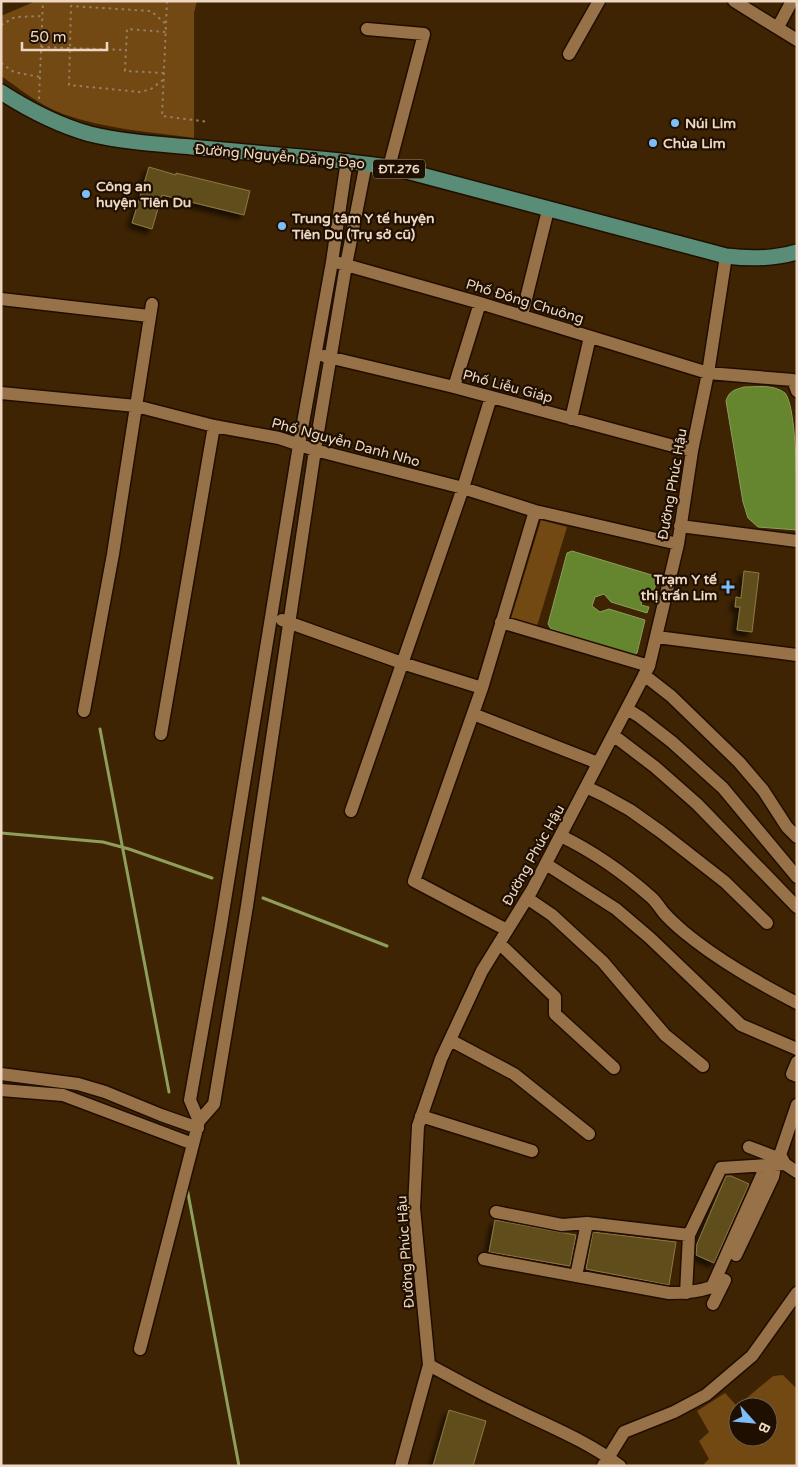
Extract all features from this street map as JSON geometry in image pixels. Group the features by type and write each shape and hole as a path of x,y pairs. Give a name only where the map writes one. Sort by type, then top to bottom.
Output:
{"main road":[{"name":"Đường Nguyễn Đăng Đạo","path":"1,92 50,120 90,134 148,143 366,163 389,167 726,256 754,258 787,255 797,252"}],"street":[{"path":"569,54 600,1"},
{"path":"734,1 797,40"},
{"path":"778,27 792,1"},
{"path":"367,29 424,34 389,167"},
{"path":"199,1124 190,1100 248,766 299,445 332,262 347,160"},
{"path":"140,1349 199,1124 214,1104 315,450 346,265 366,163"},
{"path":"522,315 548,210"},
{"name":"Đường Phúc Hậu","path":"401,1466 429,1365 414,1208 418,1126 441,1059 482,971 546,864 647,671 657,637 678,544 726,256"},
{"name":"Phố Đồng Chuông","path":"332,262 522,315 708,373 793,380 797,391"},
{"path":"1,299 150,310 113,554 84,711"},
{"path":"454,387 480,303"},
{"path":"571,418 590,336"},
{"name":"Phố Liễu Giáp","path":"315,354 454,387 692,451"},
{"name":"Phố Nguyễn Danh Nho","path":"1,393 136,406 214,426 279,438 315,450 462,488 535,511 678,544"},
{"path":"351,810 462,488 491,397"},
{"path":"161,734 214,426"},
{"path":"507,930 414,881 482,688 535,511"},
{"path":"680,526 797,541"},
{"path":"272,618 290,621 402,663 482,688"},
{"path":"501,622 647,671 739,762 763,790 797,837"},
{"path":"657,637 797,656"},
{"path":"627,709 672,742 723,788 797,877"},
{"path":"473,714 598,763"},
{"path":"613,736 655,767 697,804 797,907"},
{"path":"248,766 267,769"},
{"path":"586,787 630,810 661,832 725,882 767,923"},
{"path":"561,836 583,847 635,885 654,900 684,932 744,975 797,1003"},
{"path":"546,864 616,909 650,938 741,1025 797,1049"},
{"path":"527,898 552,915 603,962 665,1035 703,1066"},
{"path":"499,943 555,998 555,1014 614,1068"},
{"path":"450,1040 514,1074 589,1134"},
{"path":"797,1062 792,1074 797,1076"},
{"path":"1,1074 78,1084 105,1092 161,1116 199,1124"},
{"path":"1,1090 63,1095 193,1144"},
{"path":"713,1304 750,1222 773,1177 797,1105"},
{"path":"422,1116 532,1151"},
{"path":"749,1147 777,1164 797,1172"},
{"path":"686,1293 689,1235 721,1168 777,1164"},
{"path":"484,1259 669,1293 686,1293 712,1287 777,1164"},
{"path":"496,1212 562,1225 587,1223 689,1235"},
{"path":"576,1276 587,1223"},
{"path":"605,1461 624,1432 674,1412 706,1395 752,1356 797,1292"},
{"path":"429,1365 506,1406 566,1434 605,1461 620,1466"}],"path":[{"path":"39,100 43,1"},
{"path":"167,1 162,116 209,122"},
{"path":"163,80 151,89 140,92 69,85 71,6 151,11 166,24"},
{"path":"1,25 15,17 42,16"},
{"path":"164,73 125,71 127,29 166,32"},
{"path":"41,46 126,50"},
{"path":"1,63 14,72 40,77"}],"shaded area":[{"path":"36,1 197,1 194,13 194,138 111,127 63,114 39,102 1,76 1,16"},
{"path":"744,387 775,388 785,393 789,402 795,437 797,530 758,527 748,518 743,502 726,401 732,391"},
{"path":"541,520 567,527 537,626 511,618"},
{"path":"572,551 655,576 657,580 652,597 644,595 641,605 649,607 647,613 611,602 604,594 595,597 592,606 600,612 609,609 645,620 637,653 634,655 551,629 548,624 567,553"},
{"path":"783,1375 797,1389 797,1466 702,1466 709,1459 699,1441 709,1432 697,1411 725,1393 729,1397 728,1447 778,1447 778,1397 748,1397 773,1376"}],"building":[{"path":"149,167 176,175 176,173 250,191 244,215 162,195 152,229 132,223"},
{"path":"744,571 759,573 752,632 737,630 740,607 735,607 736,597 741,598"},
{"path":"726,1176 731,1176 749,1184 714,1263 696,1255 697,1244"},
{"path":"495,1220 576,1235 570,1266 489,1252"},
{"path":"593,1232 676,1242 669,1285 586,1269"},
{"path":"449,1410 486,1421 473,1466 433,1466"}],"waterway":[{"path":"100,729 169,1092"},
{"path":"1,833 103,842 129,849 212,878"},
{"path":"263,898 387,946"},
{"path":"187,1188 239,1466"}],"place":[{"name":"Núi Lim","path":"675,123"},
{"name":"Chùa Lim","path":"653,143"},
{"name":"Công an huyện Tiên Du","path":"86,194"},
{"name":"Trung tâm Y tế huyện Tiên Du (Trụ sở cũ)","path":"282,226"},
{"name":"Trạm Y tế thị trấn Lim","path":"728,587"}]}
